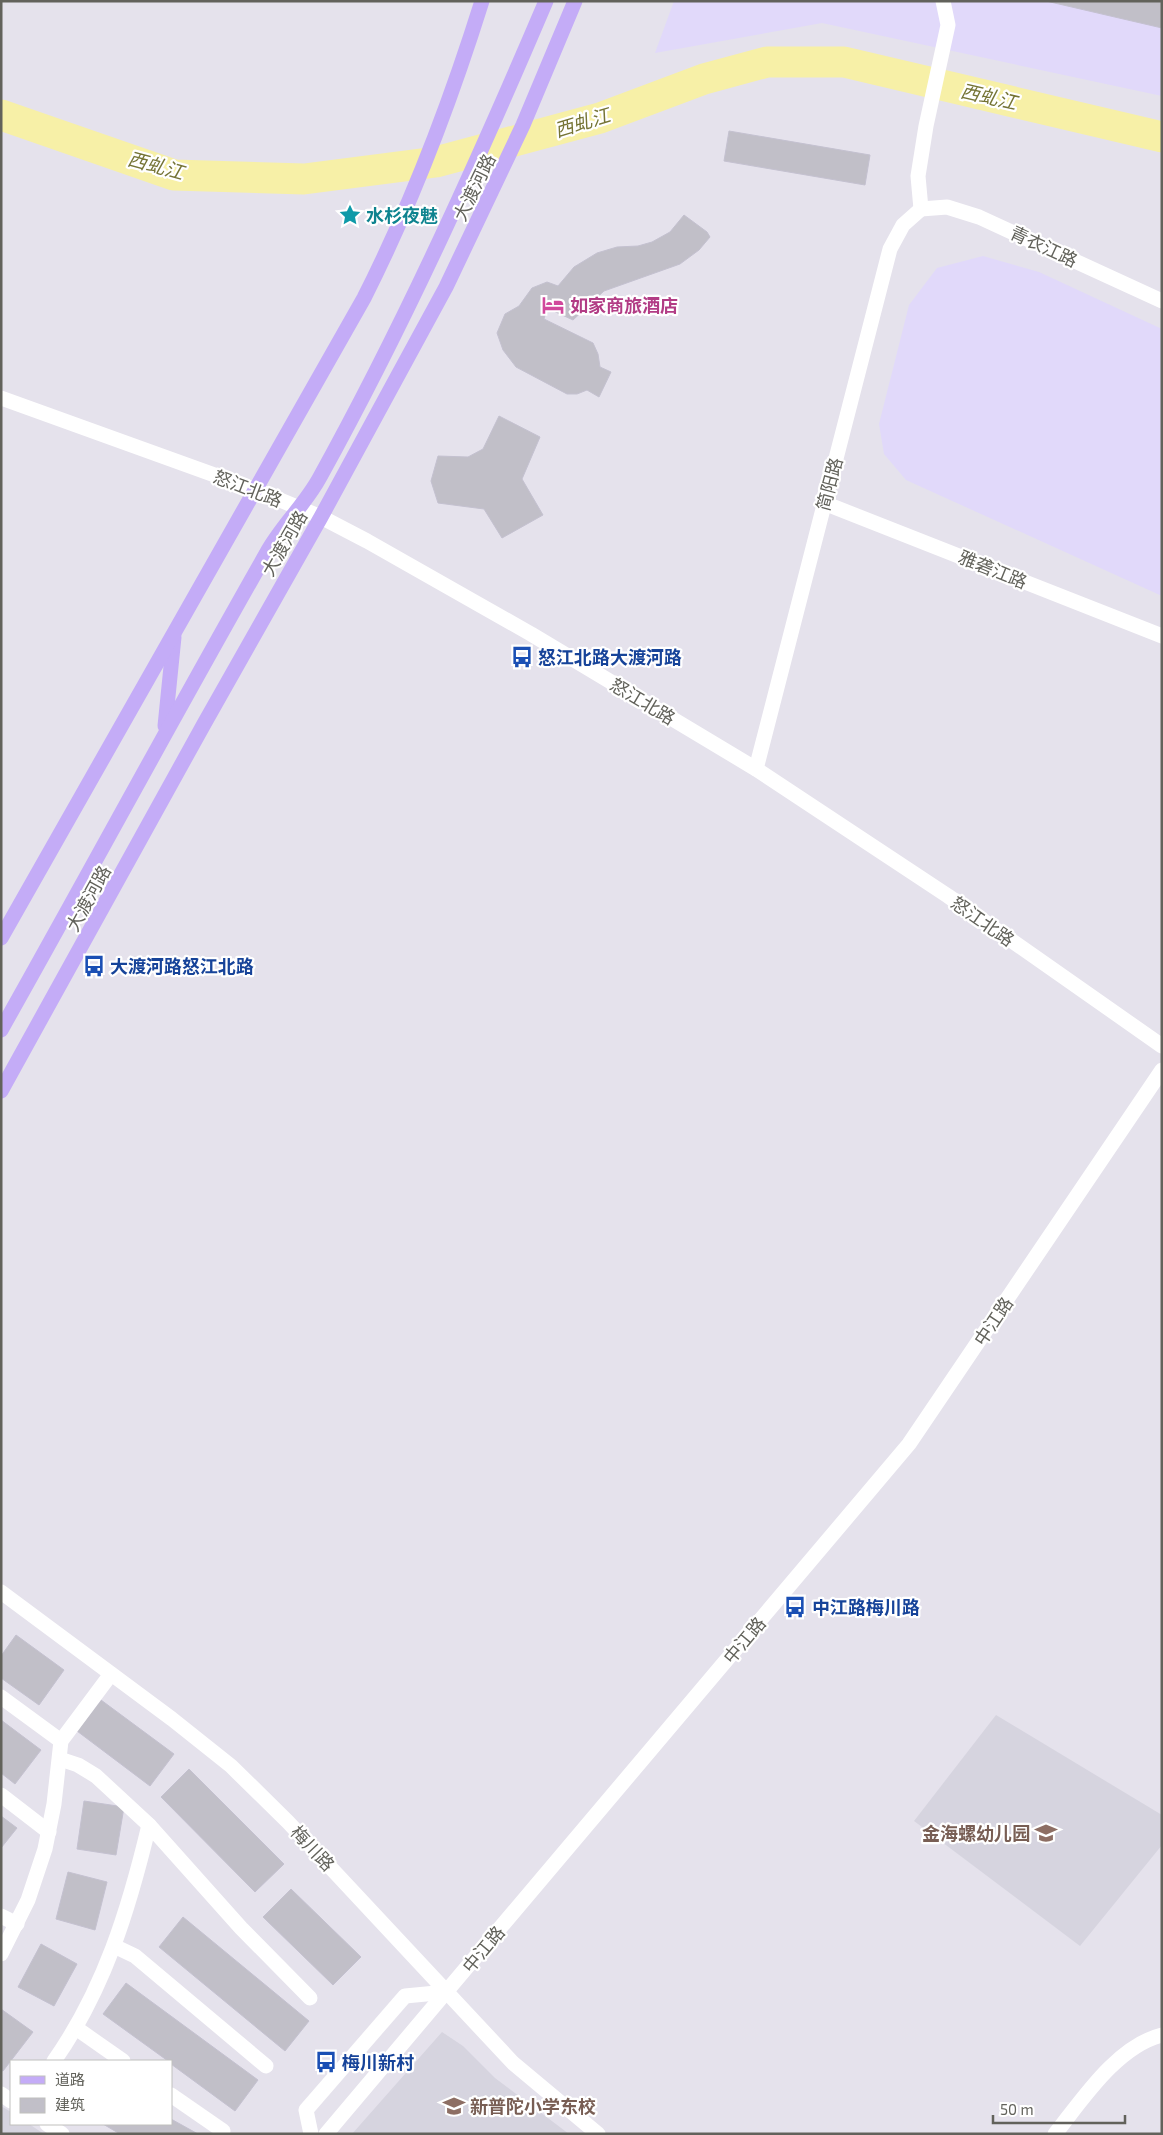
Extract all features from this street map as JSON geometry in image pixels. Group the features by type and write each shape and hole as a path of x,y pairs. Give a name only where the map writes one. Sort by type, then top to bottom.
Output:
{"main road":[{"path":"1,938 364,298 411,199 454,87 482,1"},
{"name":"大渡河路","path":"2,1028 270,546 300,508 318,480 412,300 468,181 546,1"},
{"name":"大渡河路","path":"1,1091 321,517 446,287 523,125 575,1"},
{"path":"164,735 175,631"}],"street":[{"path":"921,209 918,176 926,126 948,26 943,1"},
{"name":"青衣江路","path":"921,209 947,207 980,217 1162,301"},
{"name":"简阳路","path":"756,769 890,249 903,225 921,209"},
{"name":"怒江北路","path":"1,398 256,490 321,517 531,634 756,769 948,896 1162,1046"},
{"name":"雅砻江路","path":"824,503 1162,636"},
{"name":"中江路","path":"326,2134 909,1444 1162,1070"},
{"name":"梅川路","path":"1,1592 231,1766 288,1822 513,2063 598,2134"},
{"path":"1,1954 17,1924 38,1875 49,1832 61,1742 111,1674"},
{"path":"1,1697 61,1742"},
{"path":"60,1760 78,1765 96,1776 149,1825 241,1928 310,1998"},
{"path":"1,1796 49,1832"},
{"path":"55,2060 76,2028 92,1998 114,1946 133,1890 149,1825"},
{"path":"1,1916 17,1924"},
{"path":"114,1946 135,1956 266,2066"},
{"path":"311,2134 306,2110 405,1996 446,1992"},
{"path":"76,2028 121,2060"},
{"path":"1055,2134 1093,2087 1124,2055 1143,2042 1162,2035"},
{"path":"172,2096 223,2131"},
{"path":"48,2125 62,2134"}],"shaded area":[{"path":"674,1 1162,1 1162,96 822,23 655,53"},
{"path":"983,256 1039,272 1162,329 1162,596 906,480 884,454 879,424 909,305 937,268"},
{"name":"金海螺幼儿园","path":"996,1715 1162,1815 1162,1845 1080,1946 914,1821"},
{"name":"新普陀小学东校","path":"442,2032 463,2046 495,2078 569,2134 352,2134"},
{"path":"1,2106 10,2111 10,2125 30,2125 44,2134 1,2134"}],"building":[{"path":"1046,1 1162,1 1162,28"},
{"path":"729,131 870,155 865,185 724,161"},
{"name":"如家商旅酒店","path":"684,215 707,232 710,237 699,250 680,264 604,291 573,320 547,308 544,319 593,343 598,354 600,367 611,372 599,397 587,390 577,394 567,394 516,367 503,350 497,333 505,314 519,306 532,288 547,282 558,286 574,267 597,253 617,247 638,246 652,242 670,232"},
{"path":"499,416 540,437 522,479 543,515 502,538 484,509 438,503 431,481 438,456 468,457 483,449"},
{"path":"16,1635 64,1670 39,1705 1,1678 1,1656"},
{"path":"101,1700 174,1754 150,1786 77,1731"},
{"path":"1,1720 41,1750 15,1784 1,1773"},
{"path":"189,1769 284,1864 255,1892 161,1797"},
{"path":"84,1801 124,1807 116,1855 77,1849"},
{"path":"1,1816 17,1828 1,1848"},
{"path":"68,1872 107,1882 95,1930 56,1919"},
{"path":"291,1889 361,1957 333,1985 263,1917"},
{"path":"183,1917 309,2021 285,2051 159,1947"},
{"path":"41,1944 77,1964 54,2006 18,1987"},
{"path":"126,1983 258,2080 235,2111 172,2065 172,2060 167,2060 103,2014"},
{"path":"1,2009 33,2032 3,2071 1,2070"},
{"path":"172,2120 198,2134 120,2134 105,2125 172,2125"}],"waterway":[{"name":"西虬江","path":"1,115 174,175 304,179 436,162 600,118 704,79 767,62 844,62 1162,137"}],"place":[{"name":"水杉夜魅","path":"350,215"},
{"name":"如家商旅酒店","path":"553,305"},
{"name":"怒江北路大渡河路","path":"522,657"},
{"name":"大渡河路怒江北路","path":"94,966"},
{"name":"中江路梅川路","path":"795,1607"},
{"name":"金海螺幼儿园","path":"1046,1833"},
{"name":"梅川新村","path":"326,2062"},
{"name":"新普陀小学东校","path":"454,2106"}]}
